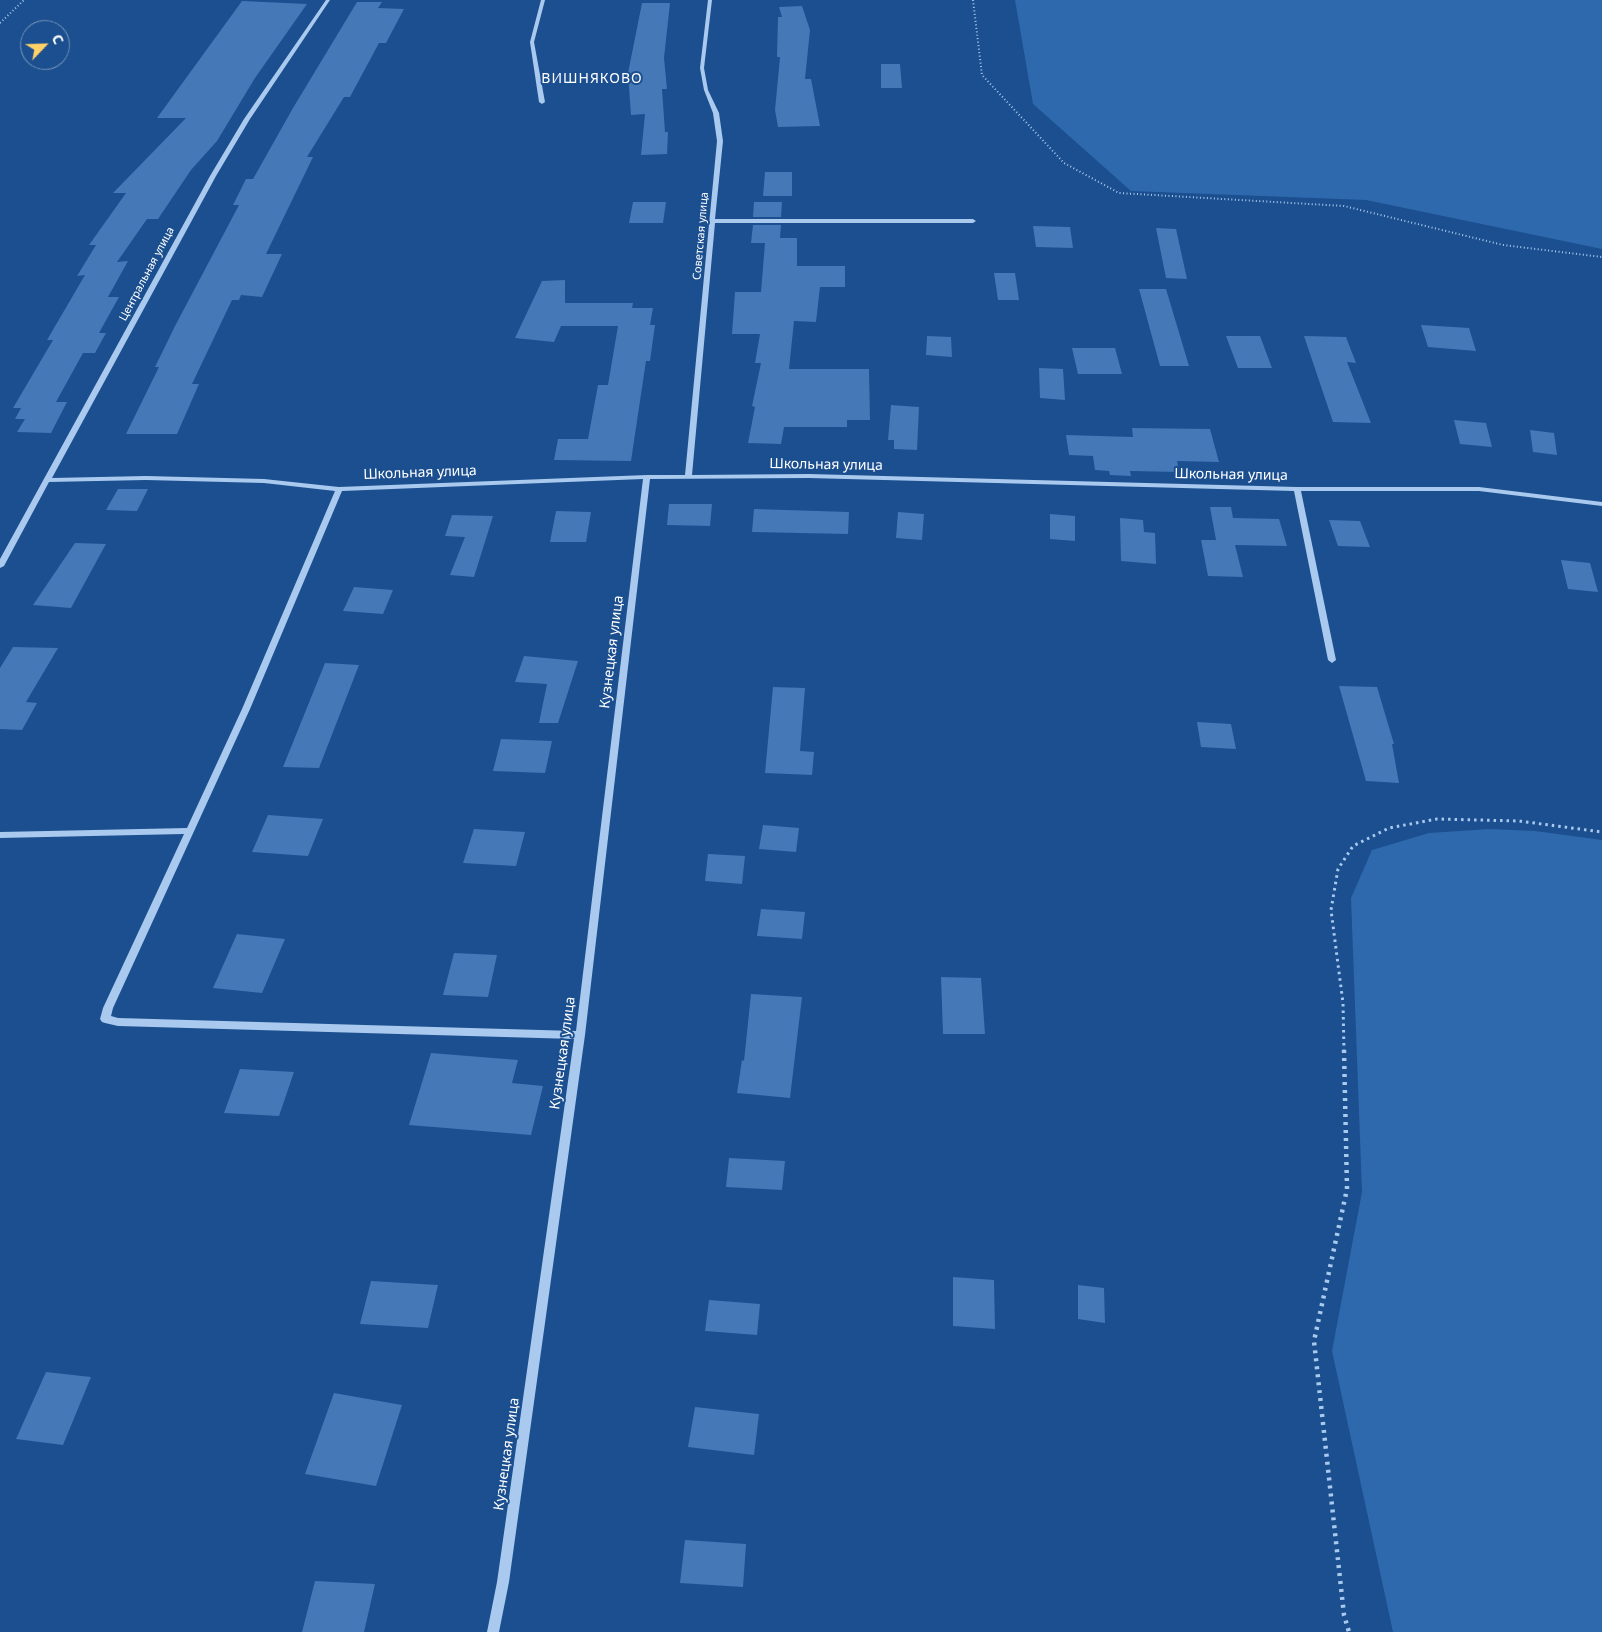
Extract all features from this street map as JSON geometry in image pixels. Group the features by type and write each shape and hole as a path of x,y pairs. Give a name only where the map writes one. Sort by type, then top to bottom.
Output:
{"street":[{"name":"Центральная улица","path":"0,566 49,480 212,176 246,119 328,0"},
{"path":"542,102 532,42 543,0"},
{"name":"Советская улица","path":"688,476 720,141 716,113 706,90 702,68 710,0"},
{"path":"712,221 973,221"},
{"name":"Школьная улица","path":"49,480 146,478 264,481 339,489 647,477 809,476 1297,489 1479,489 1602,504"},
{"name":"Кузнецкая улица","path":"493,1632 503,1582 580,1035 647,477"},
{"path":"339,489 246,709 108,1008 105,1019 128,1022 580,1035"},
{"path":"1297,489 1332,660"},
{"path":"0,834 190,832"}],"path":[{"path":"0,23 24,0"},
{"path":"973,0 982,75 1064,164 1119,193 1344,206 1503,245 1602,257"},
{"path":"1349,1632 1344,1615 1314,1340 1347,1189 1343,1003 1331,910 1338,869 1353,846 1389,828 1438,819 1519,821 1602,832"}],"shaded area":[{"path":"1015,0 1602,0 1602,249 1366,200 1131,191 1033,104"},
{"path":"1489,829 1535,831 1602,840 1602,1632 1393,1632 1332,1351 1362,1192 1351,898 1372,850 1429,833"}],"building":[{"path":"242,1 307,4 255,78 217,141 191,170 158,219 147,219 117,262 128,261 108,297 119,297 99,333 106,333 95,353 83,353 56,402 67,402 51,433 17,432 25,419 15,419 21,408 13,408 53,340 47,340 85,275 77,276 96,245 89,245 126,193 113,193 186,118 157,118"},
{"path":"357,2 382,2 378,8 404,9 386,43 379,43 350,97 344,97 307,157 313,157 266,254 282,254 262,297 241,295 239,300 232,300 192,384 199,384 177,434 126,434 159,367 155,367 175,326 239,205 233,205 246,179 253,179"},
{"path":"642,3 670,3 664,58 667,89 662,89 665,132 668,132 667,154 641,155 645,114 631,115 628,73"},
{"path":"802,6 810,30 805,79 811,79 820,126 778,127 775,110 780,57 777,57 778,17 782,17 779,7"},
{"path":"881,64 900,64 902,88 881,88"},
{"path":"765,172 792,172 792,196 763,196"},
{"path":"633,202 666,202 663,223 629,223"},
{"path":"754,202 782,202 781,217 753,217"},
{"path":"753,225 781,225 780,238 797,238 797,266 845,266 845,287 820,287 816,322 794,321 789,369 869,369 870,420 847,420 847,427 784,427 781,444 748,443 755,407 752,406 761,363 755,363 760,334 732,334 735,292 761,292 765,243 751,243"},
{"path":"1033,226 1070,227 1073,248 1036,247"},
{"path":"1156,228 1176,229 1187,279 1166,278"},
{"path":"994,273 1015,273 1019,300 998,300"},
{"path":"565,280 565,303 633,303 632,308 653,308 650,325 655,325 650,361 646,361 631,461 554,460 558,439 588,439 598,385 608,385 618,326 561,326 554,342 515,338 542,281"},
{"path":"1139,289 1166,289 1189,366 1160,366"},
{"path":"1421,325 1469,328 1476,351 1428,347"},
{"path":"927,336 951,337 952,357 926,355"},
{"path":"1226,336 1260,336 1272,368 1238,368"},
{"path":"1304,336 1346,337 1356,363 1347,362 1371,423 1333,422"},
{"path":"1072,348 1115,348 1122,374 1078,374"},
{"path":"1039,368 1063,369 1065,400 1040,398"},
{"path":"891,405 919,407 917,450 894,449 894,440 888,440"},
{"path":"1454,420 1486,423 1492,447 1460,444"},
{"path":"1132,428 1210,429 1219,462 1177,461 1179,472 1130,471 1131,476 1110,475 1109,471 1095,470 1093,456 1069,455 1066,435 1133,437"},
{"path":"1530,430 1554,433 1557,455 1533,452"},
{"path":"118,489 148,489 137,511 106,510"},
{"path":"669,504 712,504 710,526 667,525"},
{"path":"1210,507 1231,507 1233,518 1279,519 1287,546 1235,545 1243,577 1208,576 1201,540 1216,540"},
{"path":"754,509 849,512 848,534 752,532"},
{"path":"556,511 591,512 586,542 550,542"},
{"path":"898,512 924,514 922,540 896,538"},
{"path":"1050,514 1075,516 1075,541 1050,539"},
{"path":"452,515 493,516 474,577 450,575 465,537 445,536"},
{"path":"1120,518 1143,520 1144,532 1155,533 1156,564 1121,561"},
{"path":"1329,520 1360,521 1370,547 1338,546"},
{"path":"75,543 106,544 71,608 33,605"},
{"path":"1561,560 1590,563 1598,592 1568,589"},
{"path":"354,587 393,590 383,614 343,611"},
{"path":"13,647 58,648 26,702 37,703 22,730 0,729 0,668"},
{"path":"524,656 578,661 558,723 539,723 547,684 515,682"},
{"path":"325,663 359,665 319,768 283,767"},
{"path":"1339,686 1377,687 1394,744 1392,744 1399,783 1366,781"},
{"path":"773,687 805,688 800,751 814,752 812,775 765,773"},
{"path":"1197,722 1231,724 1236,749 1201,747"},
{"path":"501,739 552,741 545,773 493,771"},
{"path":"268,815 323,819 308,856 252,852"},
{"path":"763,825 799,828 796,852 759,849"},
{"path":"474,829 525,832 516,866 463,863"},
{"path":"708,854 745,856 742,884 705,881"},
{"path":"761,909 805,912 802,939 757,936"},
{"path":"237,934 285,939 262,993 213,988"},
{"path":"454,953 497,955 488,997 443,995"},
{"path":"941,977 981,978 985,1034 943,1034"},
{"path":"751,994 802,997 790,1098 737,1093 742,1060 744,1061"},
{"path":"431,1053 518,1060 512,1083 543,1086 531,1135 409,1125"},
{"path":"240,1069 294,1072 279,1116 224,1113"},
{"path":"729,1158 785,1161 782,1190 726,1187"},
{"path":"953,1277 994,1280 995,1329 953,1326"},
{"path":"371,1281 438,1285 428,1328 360,1324"},
{"path":"1078,1285 1104,1288 1105,1323 1078,1319"},
{"path":"709,1300 760,1304 757,1335 705,1331"},
{"path":"46,1372 91,1377 63,1445 16,1439"},
{"path":"334,1393 402,1405 376,1486 305,1474"},
{"path":"695,1407 759,1414 754,1455 688,1447"},
{"path":"685,1540 746,1544 743,1587 680,1583"},
{"path":"315,1581 375,1584 364,1632 302,1632"}],"district":[{"name":"ВИШНЯКОВО","path":"592,79"}]}
